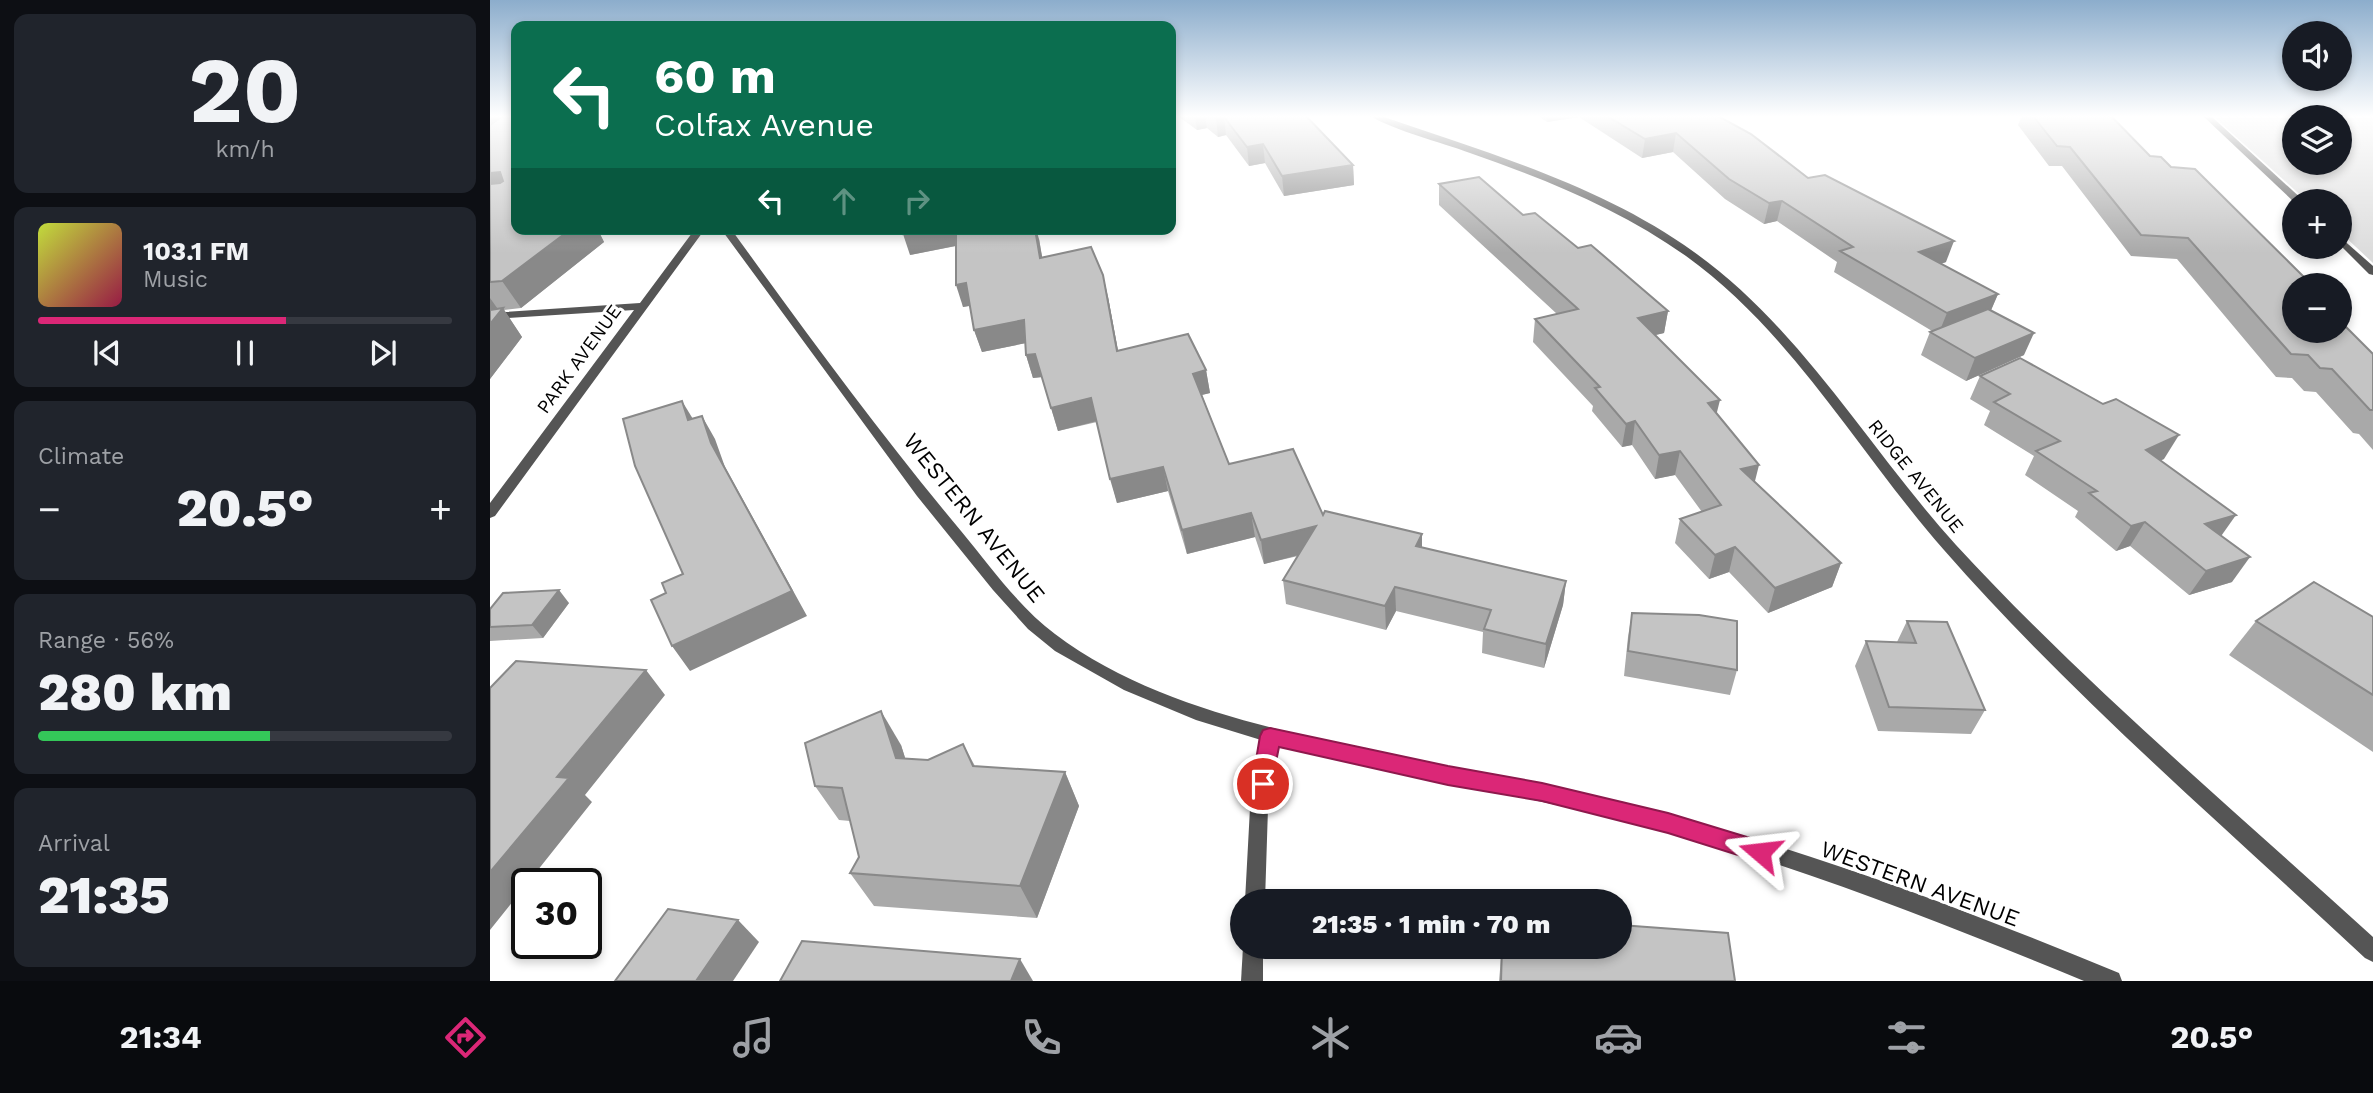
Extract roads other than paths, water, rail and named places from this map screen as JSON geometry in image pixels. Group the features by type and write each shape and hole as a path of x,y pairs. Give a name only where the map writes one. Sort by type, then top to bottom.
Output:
{"street":[{"name":"RIDGE AVENUE","path":"1501,162 1612,206 1671,241 1728,284 1781,338 1903,492 2005,606 2069,671 2373,951"},
{"path":"2257,162 2286,189"},
{"name":"PARK AVENUE","path":"490,513 696,235"},
{"name":"WESTERN AVENUE","path":"730,235 915,487 1024,618 1060,646 1143,692 1209,718 1270,736 1448,775 1542,792 1668,823 1872,889 1999,935 2111,981"},
{"path":"2352,252 2373,272"},
{"path":"490,316 642,306"},
{"path":"1256,889 1259,808 1270,736"},
{"path":"1252,981 1253,959"}]}
